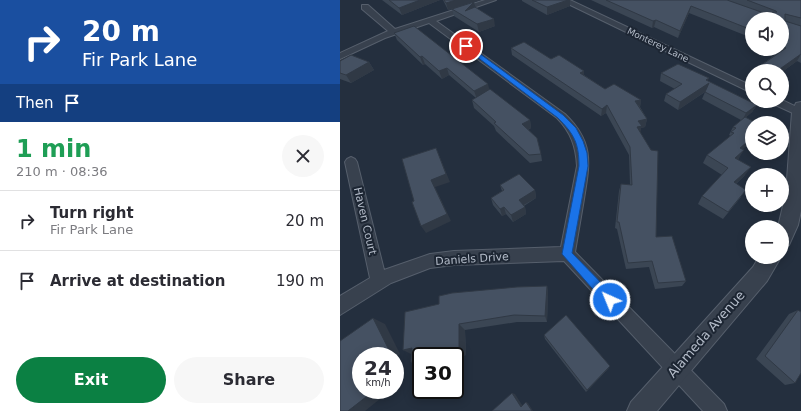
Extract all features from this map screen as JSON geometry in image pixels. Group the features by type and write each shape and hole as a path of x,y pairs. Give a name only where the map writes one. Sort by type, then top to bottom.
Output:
{"street":[{"path":"340,56 370,41 394,32 492,0"},
{"name":"Monterey Lane","path":"564,0 745,87"},
{"path":"365,6 394,32"},
{"path":"430,20 561,116 574,130 580,141 583,153 583,166 567,254 717,411"},
{"path":"789,105 800,109 795,202 796,220 789,230"},
{"name":"Haven Court","path":"351,162 379,281"},
{"name":"Daniels Drive","path":"340,306 379,281 430,262 448,259 567,254"},
{"name":"Alameda Avenue","path":"640,411 760,274 766,264"}],"building":[{"path":"389,0 420,0 399,8"},
{"path":"444,0 456,0 446,3"},
{"path":"532,0 568,0 547,7"},
{"path":"606,0 727,0 761,12 745,12 745,27 691,6 680,31 656,20 653,21"},
{"path":"747,0 801,0 801,18 789,15 789,12 777,12"},
{"path":"474,2 465,11 475,7 494,19 477,24 452,9"},
{"path":"789,22 801,26 801,54 787,64 763,64 774,56 789,56"},
{"path":"414,26 488,84 474,91 447,68 439,71 422,56 420,57 394,33"},
{"path":"524,42 551,59 559,55 584,71 580,73 605,89 614,84 641,100 635,101 647,119 638,121 642,126 637,127 651,150 658,151 656,237 672,236 686,281 658,283 652,261 628,263 619,222 617,222 621,184 632,185 630,147 607,105 602,109 511,48"},
{"path":"351,55 369,62 346,75 340,73 340,61"},
{"path":"678,64 709,78 706,80 745,99 745,108 753,108 746,113 705,92 709,83 680,102 666,94 682,84 661,73"},
{"path":"490,89 530,120 522,124 537,138 541,154 529,155 494,123 496,122 472,100"},
{"path":"745,117 745,144 740,148 744,150 735,158 751,167 745,168 745,172 734,182 745,189 745,191 728,212 702,196 728,168 707,155 734,133 731,132 736,128 733,127"},
{"path":"436,148 446,174 431,180 447,214 421,226 412,202 414,201 402,159"},
{"path":"519,174 535,190 519,200 525,207 511,215 504,207 500,209 491,198 504,190 500,185"},
{"path":"547,286 545,316 514,315 459,324 459,347 412,347 404,350 405,312 439,304 439,296 452,293 517,287"},
{"path":"798,310 801,312 801,373 795,383 765,356"},
{"path":"566,315 610,366 587,390 544,335"},
{"path":"373,318 388,347 352,347 352,399 363,399 348,411 340,411 340,341"},
{"path":"512,393 521,407 526,402 532,411 492,411"}],"route":[{"path":"466,46 561,116 574,130 580,141 583,153 583,166 567,254 610,300"}]}
